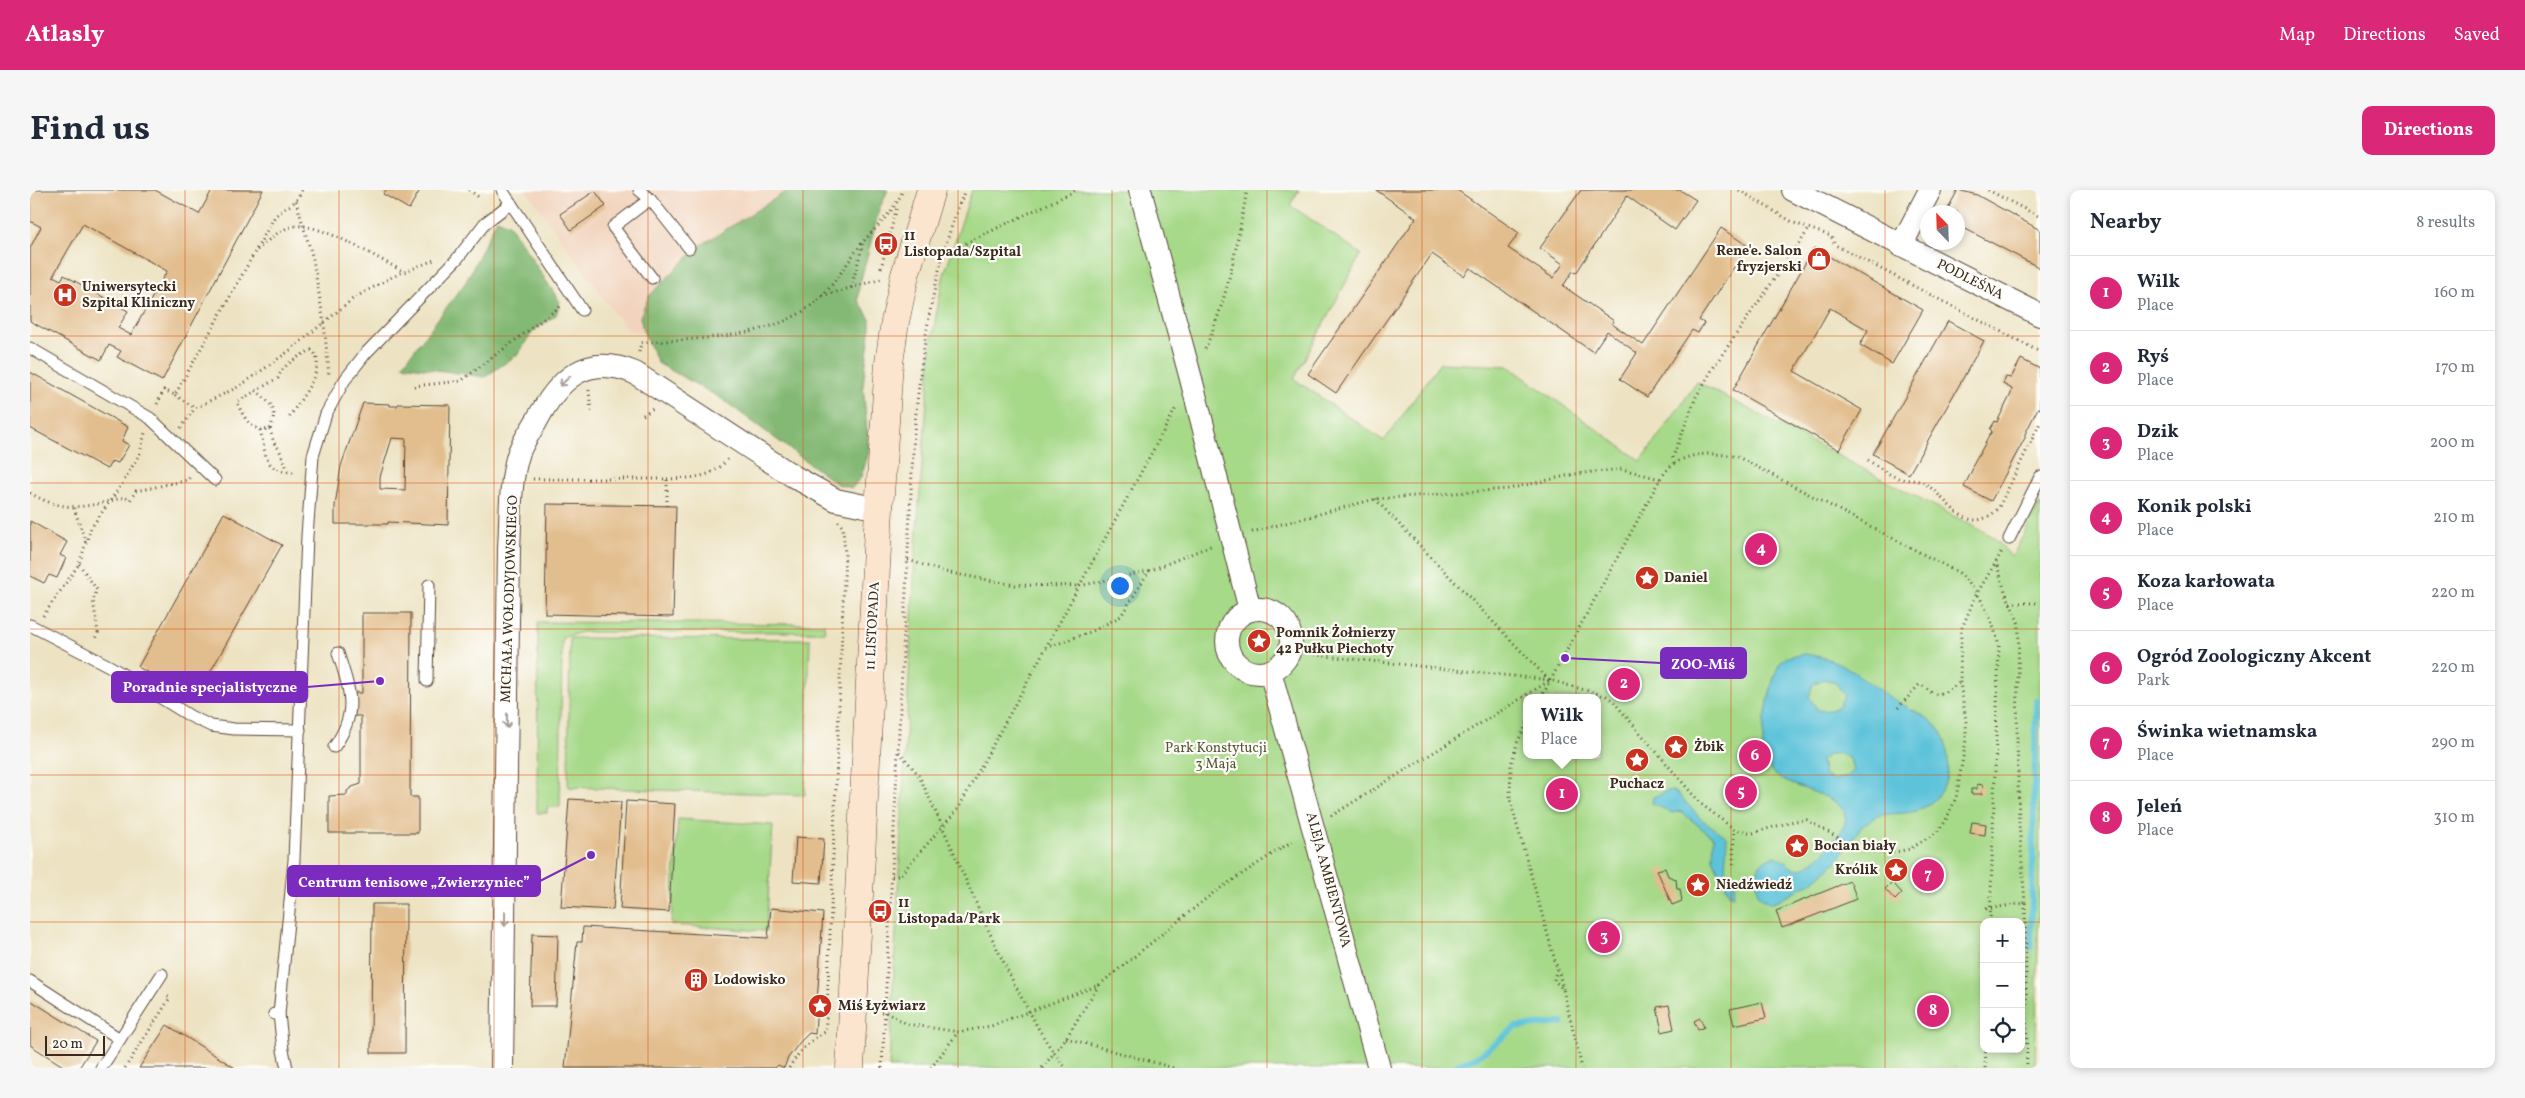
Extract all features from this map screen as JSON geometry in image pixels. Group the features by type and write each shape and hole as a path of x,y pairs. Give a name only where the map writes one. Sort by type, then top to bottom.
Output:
{"street":[{"name":"11 LISTOPADA","path":"850,1068 879,510 889,363 895,322 913,244 931,190"},
{"path":"1140,190 1192,379 1250,610"},
{"name":"PODLEŚNA","path":"1793,190 1901,246 2040,314"},
{"path":"1901,246 1930,190"},
{"name":"MICHAŁA WOŁODYJOWSKIEGO","path":"502,1068 508,570 514,475 520,451 553,393 568,378 584,369 610,364 635,372 793,476 836,500 879,510"},
{"path":"1250,610 1267,610 1282,618 1290,633 1290,650 1273,681 1240,667 1234,661 1228,647 1228,631 1232,624 1237,618 1250,610"},
{"name":"ALEJA AMBIENTOWA","path":"1273,681 1380,1068"}],"lane":[{"path":"502,190 582,310"},
{"path":"639,190 650,199 689,248"},
{"path":"650,199 613,227 652,278"},
{"path":"287,1068 276,1014 294,860 312,465 326,414 344,381 365,354 457,259 485,223 511,203"},
{"path":"30,348 150,418 215,480"},
{"path":"2009,539 2040,477"},
{"path":"427,681 429,585"},
{"path":"32,626 86,654 211,726 234,729 300,730"},
{"path":"334,748 346,730 350,713 349,690 338,653"},
{"path":"101,1068 162,974"},
{"path":"30,981 120,1038"}],"path":[{"path":"175,395 275,216 296,201 302,190"},
{"path":"468,190 480,198 474,190"},
{"path":"822,296 882,279 881,264 903,190"},
{"path":"882,1068 918,384 942,254 965,190"},
{"path":"942,254 1077,190"},
{"path":"886,885 892,878 899,876 958,809 1192,379 1213,332 1234,261 1246,190"},
{"path":"1738,190 1808,229 1831,236 1835,245 2040,352"},
{"path":"1988,190 2040,217"},
{"path":"296,201 313,259 324,322 331,404"},
{"path":"635,372 641,343 758,332 792,318 822,296 863,242 897,205"},
{"path":"255,252 278,232 296,226 303,226 317,228 404,272"},
{"path":"1674,464 1673,457 1696,397 1710,373 1808,229"},
{"path":"851,289 863,242"},
{"path":"173,440 195,408 240,386 354,298 429,261 457,259"},
{"path":"414,386 461,381 573,297"},
{"path":"270,429 260,429 246,422 237,402 278,378 280,371 311,350 315,353 318,365 301,402 289,418"},
{"path":"589,384 591,412"},
{"path":"32,626 64,588 79,564 91,528 140,453 150,418 164,390 195,408"},
{"path":"256,390 274,409 276,414 270,429 274,443 279,449 289,472"},
{"path":"1868,460 1898,478 1923,482 1954,512 1978,520 1998,509 2040,423"},
{"path":"260,429 264,456 270,466 293,472"},
{"path":"532,479 667,480 705,477 722,466 731,453"},
{"path":"1542,694 1660,479 1674,464 1706,454 1738,457 1960,574 1977,593 1994,626 1998,646 1988,909 1989,918"},
{"path":"30,493 52,504 74,508 125,497 130,500 136,491 188,480 199,465"},
{"path":"908,560 945,572 1015,585 1079,586 1150,571 1232,538 1376,499 1508,489 1575,474 1622,469 1660,479"},
{"path":"667,480 667,506"},
{"path":"1376,499 1550,680"},
{"path":"74,508 86,544"},
{"path":"1601,696 1612,700 1701,804 1734,830 1754,833 1794,821 1807,820 1858,849 1885,854 1910,849 1937,832 1948,817 1960,782 1966,740 1966,720 1960,683 1960,630 1977,593 2009,539"},
{"path":"827,1010 845,554"},
{"path":"1996,562 2019,624 2018,746 2025,902 2027,1068"},
{"path":"79,564 97,590 93,600 98,633 86,654"},
{"path":"1045,649 1093,631 1121,616 1150,571"},
{"path":"2010,603 2040,603"},
{"path":"1290,650 1315,655 1550,680 1593,694"},
{"path":"1528,694 1550,680"},
{"path":"1898,708 1919,685 1925,686 1933,693 1940,694 1960,683"},
{"path":"885,1012 907,1024 959,1032 991,1026 1099,985 1213,893 1523,697"},
{"path":"1523,732 1517,743 1511,765 1510,800 1563,989 1582,1068"},
{"path":"898,751 918,774 1002,960 1053,1054 1066,1068"},
{"path":"1732,864 1734,830"},
{"path":"1988,909 2025,902"},
{"path":"1557,968 1554,980 1563,989"},
{"path":"1042,1068 1066,1038 1099,985"},
{"path":"126,1068 170,998 152,988"},
{"path":"931,1068 959,1032"},
{"path":"1066,1038 1174,1068"},
{"path":"1985,1068 1986,1053"}],"shaded area":[{"path":"526,190 886,190 655,334 630,331 624,326"}],"green space":[{"path":"789,190 888,190 880,207 859,287 858,300 870,319 863,385 869,452 861,477 852,488 837,484 722,399 658,363 643,330 640,317 649,296 698,247"},
{"name":"Park Konstytucji 3 Maja","path":"972,190 1299,190 1290,205 1361,254 1294,379 1384,441 1440,363 1508,366 1641,461 1697,382 1992,536 2012,557 2040,503 2040,854 2035,1068 889,1068 915,557 932,338 943,278"},
{"path":"497,219 509,224 560,302 556,315 533,331 518,354 485,377 403,365 466,282"},
{"path":"538,622 824,624 825,632 582,632 562,638 560,807 547,807 547,813 537,813"},
{"path":"570,638 810,639 805,795 568,787"},
{"path":"678,819 773,825 766,931 671,925"}],"water":[{"path":"1805,654 1832,660 1842,665 1891,698 1931,721 1938,728 1947,748 1948,771 1943,787 1929,804 1912,812 1886,814 1870,820 1859,830 1839,859 1820,877 1787,896 1770,903 1758,895 1757,876 1760,865 1769,858 1776,856 1793,868 1802,869 1826,850 1838,836 1845,822 1843,810 1835,802 1779,777 1770,769 1764,755 1765,722 1775,674 1785,658","holes":["1824,679 1836,683 1844,695 1840,704 1831,710 1818,710 1809,697 1813,684","1839,753 1850,759 1853,770 1847,777 1833,780 1824,775 1821,761 1828,755"]},
{"path":"1671,790 1678,794 1701,819 1727,837 1725,868 1730,876 1736,875 1733,896 1730,895 1713,859 1714,838 1680,811 1672,813 1652,803 1653,797"}],"building":[{"name":"Uniwersytecki Szpital Kliniczny","path":"30,190 155,190 199,214 212,190 263,190 162,381 117,357 121,351 109,345 101,360 30,321 30,248 41,227 30,221","holes":["83,224 167,271 131,335 118,328 128,311 64,275 61,280 53,276"]},
{"path":"386,190 420,190 409,209 383,194"},
{"path":"1376,190 1457,190 1519,233 1508,248 1553,278 1563,264 1540,248 1581,190 1680,190 1696,200 1675,230 1627,196 1576,273 1573,271 1563,286 1614,321 1612,324 1643,345 1721,228 1748,246 1699,320 1704,323 1698,333 1692,330 1647,397 1620,379 1637,353 1607,331 1593,352 1470,268 1464,276 1432,254 1336,393 1308,374 1416,218"},
{"path":"1958,190 1977,195 2040,230 2040,268 1965,229 1965,205 1950,205"},
{"path":"595,191 606,206 571,230 560,214"},
{"path":"1814,248 1923,310 1892,364 1860,345 1868,330 1830,308 1794,371 1862,410 1839,450 1733,390"},
{"path":"1948,321 1984,341 1909,474 1873,454"},
{"path":"2021,359 2040,369 2040,409 2038,408 2024,436 2026,436 1991,501 1964,487 1972,467 1992,431 1990,429 1995,421 1997,422 2011,394 2012,389 2003,384 2006,377 2011,378"},
{"path":"30,372 128,427 122,441 129,445 118,463 112,461 107,469 30,428"},
{"path":"363,403 390,404 390,406 397,406 398,404 450,405 448,525 388,522 388,524 335,524 335,506 341,466","holes":["392,438 406,439 405,490 380,489 380,477"]},
{"path":"547,504 676,506 673,617 545,614"},
{"path":"224,513 282,545 195,699 138,667"},
{"path":"30,521 67,542 60,555 66,558 57,578 49,575 44,583 30,576"},
{"path":"362,613 411,613 410,797 418,797 418,833 329,833 329,796 347,795 347,791 352,787 361,784 361,716 354,716 354,693 362,693"},
{"path":"1977,784 1983,785 1982,794 1971,794 1971,789 1977,789"},
{"path":"569,799 621,802 613,910 561,907"},
{"path":"626,801 675,804 669,912 620,909"},
{"path":"1972,822 1986,824 1985,835 1970,833"},
{"path":"796,837 824,839 821,883 793,881"},
{"path":"1665,868 1668,876 1676,879 1677,889 1680,889 1682,901 1672,905 1657,870"},
{"path":"1850,881 1857,899 1782,928 1776,911"},
{"path":"1892,882 1902,893 1895,900 1885,889"},
{"path":"372,904 406,904 405,1053 371,1053"},
{"name":"Lodowisko","path":"771,908 823,913 815,1034 809,1033 800,1042 788,1058 784,1068 778,1065 775,1068 565,1068 577,942 582,942 583,927 768,938"},
{"path":"532,934 558,935 556,1006 530,1006"},
{"path":"30,1000 96,1041 79,1068 66,1068 30,1045"},
{"path":"1762,1002 1766,1018 1734,1025 1730,1009"},
{"path":"1669,1005 1674,1029 1662,1032 1657,1007"},
{"path":"1700,1018 1704,1027 1698,1030 1694,1021"},
{"path":"167,1025 235,1068 139,1068"}],"waterway":[{"path":"2031,947 2036,701"},
{"path":"1451,1068 1479,1056 1516,1027 1562,1023"}],"place":[{"name":"11 Listopada/Szpital","path":"886,244"},
{"name":"Rene'e. Salon fryzjerski","path":"1819,259"},
{"name":"Uniwersytecki Szpital Kliniczny","path":"65,295"},
{"name":"Konik polski","path":"1761,549"},
{"name":"Daniel","path":"1647,578"},
{"name":"Pomnik Żołnierzy 42 Pułku Piechoty","path":"1259,641"},
{"name":"ZOO-Miś","path":"1565,658"},
{"name":"Poradnie specjalistyczne","path":"380,681"},
{"name":"Ryś","path":"1624,684"},
{"name":"Żbik","path":"1676,747"},
{"name":"Ogród Zoologiczny Akcent","path":"1755,756"},
{"name":"Puchacz","path":"1637,760"},
{"name":"Koza karłowata","path":"1741,792"},
{"name":"Wilk","path":"1562,794"},
{"name":"Bocian biały","path":"1797,846"},
{"name":"Centrum tenisowe „Zwierzyniec”","path":"591,855"},
{"name":"Królik","path":"1896,870"},
{"name":"Świnka wietnamska","path":"1928,875"},
{"name":"Niedźwiedź","path":"1698,885"},
{"name":"11 Listopada/Park","path":"880,911"},
{"name":"Dzik","path":"1604,937"},
{"name":"Lodowisko","path":"696,980"},
{"name":"Miś Łyżwiarz","path":"820,1006"},
{"name":"Jeleń","path":"1933,1011"}]}
